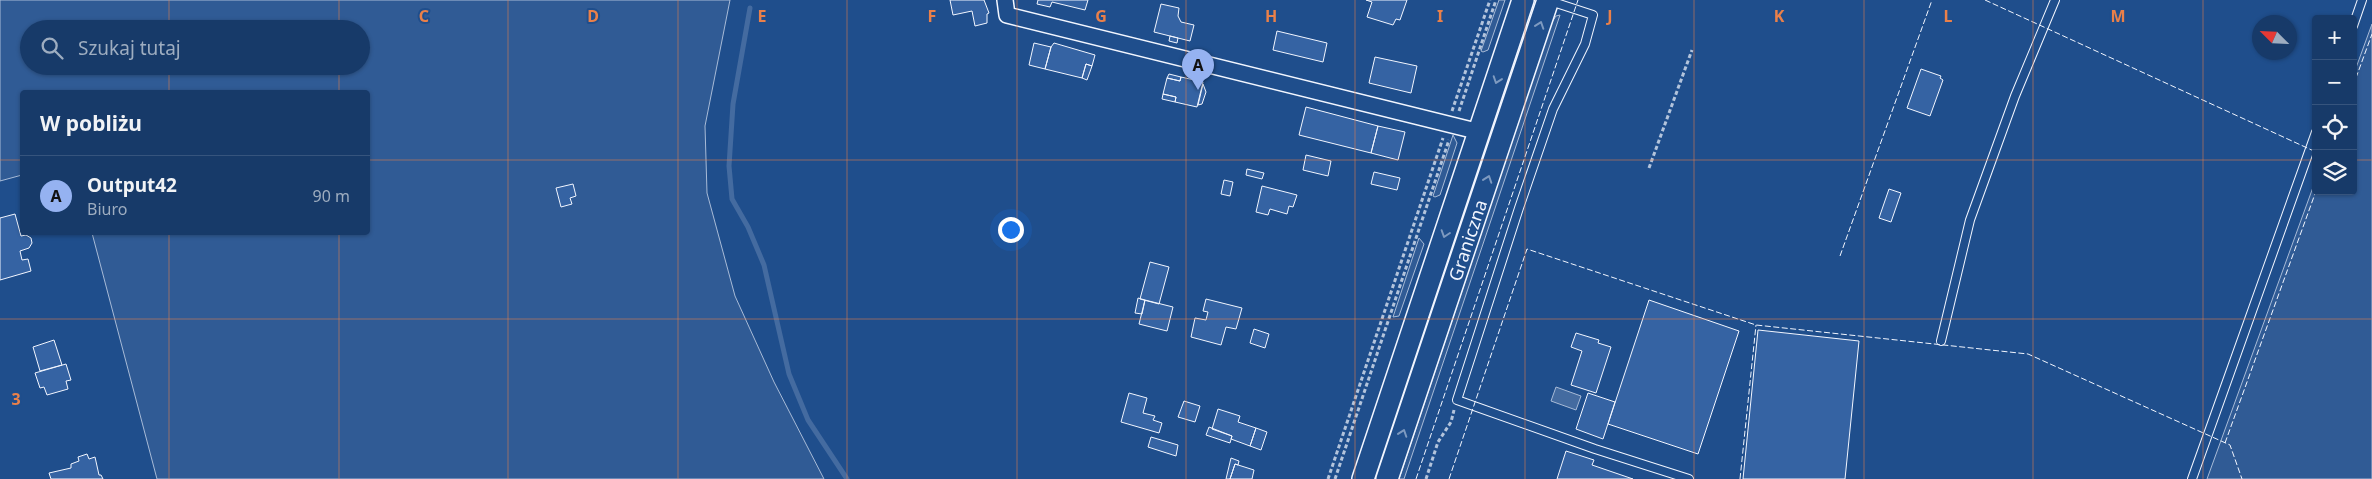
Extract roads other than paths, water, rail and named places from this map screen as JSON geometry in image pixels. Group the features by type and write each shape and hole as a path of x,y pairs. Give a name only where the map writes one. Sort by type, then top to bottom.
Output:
{"main road":[{"name":"Graniczna","path":"1364,479 1523,0"},
{"name":"Graniczna","path":"1387,479 1548,0"}],"street":[{"path":"1005,0 1007,15 1480,132"}],"lane":[{"path":"1548,0 1593,16 1585,44 1565,82 1550,118 1518,208 1457,400 1595,450 1689,479"},
{"path":"1941,341 1970,220 2015,96 2055,0"},
{"path":"2357,15 2362,0"},
{"path":"2192,479 2312,143"}],"waterway":[{"path":"750,8 733,104 729,166 732,199 748,227 764,265 789,374 808,420 847,479"}],"place":[{"name":"Output42","path":"1198,90"}]}
